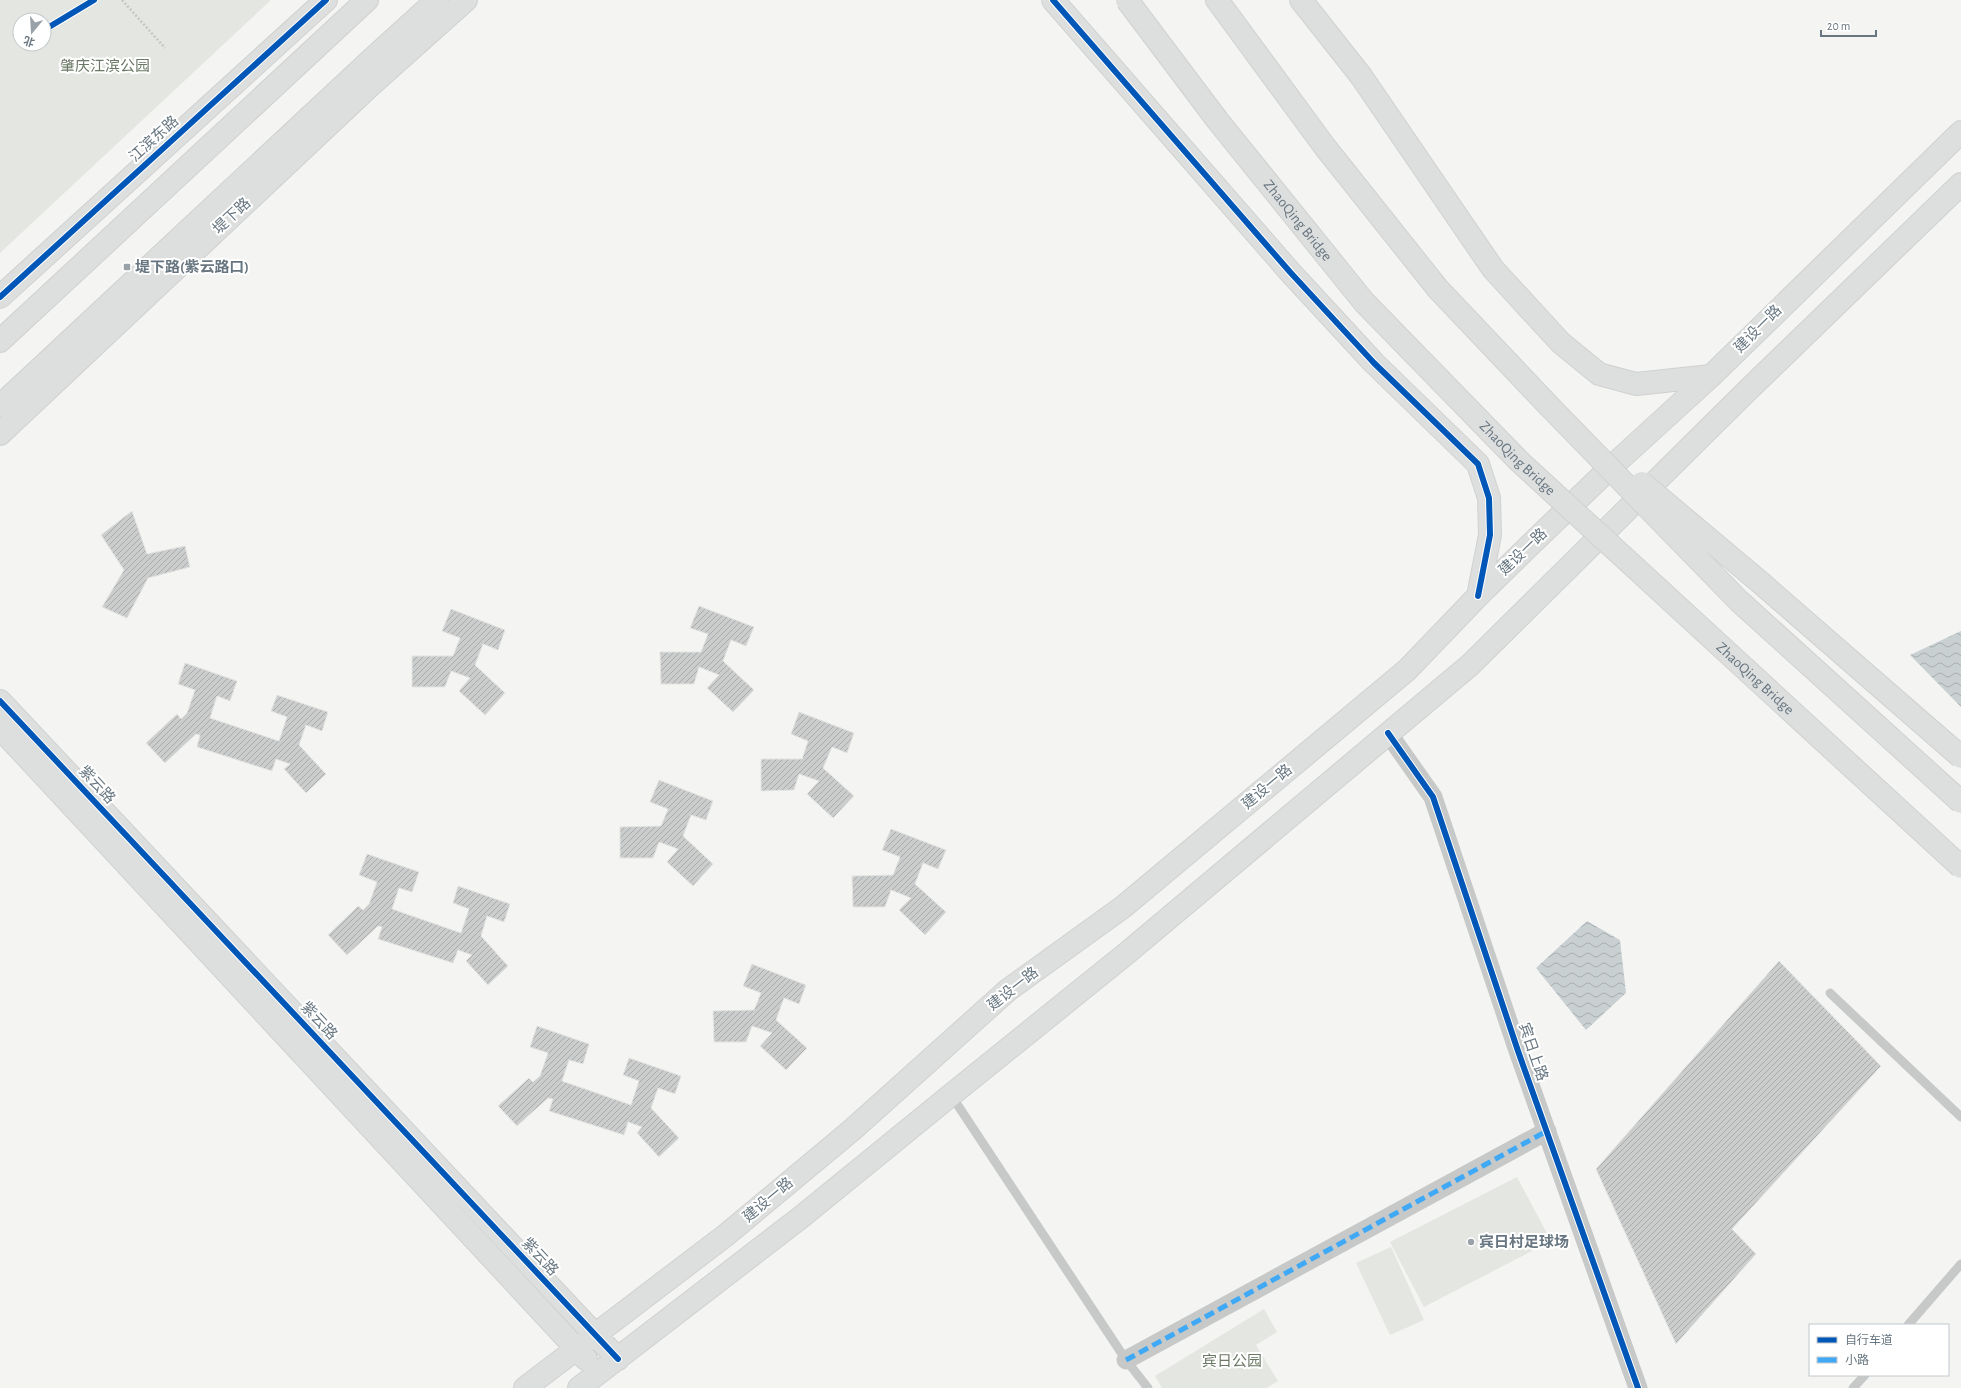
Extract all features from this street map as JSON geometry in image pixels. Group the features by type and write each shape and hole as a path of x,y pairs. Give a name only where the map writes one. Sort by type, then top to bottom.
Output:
{"main road":[{"name":"江滨东路","path":"0,297 326,0"},
{"path":"0,341 368,0"},
{"name":"堤下路","path":"0,406 437,0"},
{"name":"堤下路","path":"0,434 372,84 466,0"},
{"path":"1054,0 1301,283 1374,363 1478,464 1489,498 1490,535 1478,596"},
{"name":"ZhaoQing Bridge","path":"1127,0 1218,121 1364,302 1520,462 1961,867"},
{"path":"1217,0 1325,147 1438,289 1549,406 1739,601 1961,802"},
{"path":"1301,0 1361,76 1493,269 1561,343 1598,374 1636,384 1711,376"},
{"name":"建设一路","path":"525,1388 726,1235 852,1130 1008,990 1123,907 1407,670 1478,596 1609,469 1711,376 1961,132"},
{"path":"579,1388 800,1218 1127,953 1470,665 1755,383 1961,184"},
{"path":"1549,406 1761,582 1961,757"},
{"name":"紫云路","path":"0,701 618,1359"},
{"path":"0,728 599,1372"}],"street":[{"name":"宾日上路","path":"1388,734 1433,797 1518,1051 1638,1388"},
{"path":"1126,1360 1547,1132"}],"lane":[{"path":"1830,993 1961,1117"},
{"path":"951,1095 1126,1360 1148,1388"},
{"path":"1909,1324 1961,1264"},
{"path":"1853,1388 1864,1376"}],"path":[{"path":"122,0 165,48"}],"green space":[{"name":"肇庆江滨公园","path":"0,0 271,0 0,253"},
{"name":"宾日村足球场","path":"1517,1177 1551,1241 1424,1307 1390,1242"},
{"path":"1391,1247 1424,1320 1390,1335 1356,1263"},
{"name":"宾日公园","path":"1264,1309 1277,1332 1256,1345 1278,1381 1267,1388 1162,1388 1155,1376"}],"water":[{"path":"1961,631 1961,707 1910,655"},
{"path":"1587,921 1620,940 1626,993 1586,1030 1536,968"}],"building":[{"path":"132,511 147,554 185,546 190,567 148,578 127,618 102,607 124,570 101,535"},
{"path":"699,606 754,627 746,646 731,640 723,661 754,690 733,712 707,688 719,675 699,667 694,684 661,684 660,652 701,652 708,634 690,628"},
{"path":"451,609 505,630 498,650 483,644 475,665 505,693 485,715 459,691 470,678 451,671 445,687 412,687 412,656 453,656 460,638 442,631"},
{"path":"185,663 237,681 230,701 217,696 210,718 279,741 287,717 271,711 277,695 328,712 322,731 306,725 299,745 326,774 306,793 284,769 290,764 276,759 272,771 197,747 200,735 196,734 165,763 146,743 177,714 181,719 187,713 195,690 178,684"},
{"path":"799,712 854,733 847,753 832,747 823,768 854,796 833,818 807,794 819,781 799,774 794,790 761,791 761,759 802,759 808,741 791,734"},
{"path":"659,780 713,801 706,820 691,815 683,836 713,864 693,886 667,862 678,849 659,842 653,858 620,858 620,827 661,826 668,809 650,802"},
{"path":"891,829 946,850 938,869 923,863 915,884 946,912 925,935 899,910 911,898 891,890 885,907 853,907 852,876 893,875 900,857 882,850"},
{"path":"367,854 419,872 412,892 399,888 392,909 461,933 469,909 453,903 458,886 510,904 504,922 487,916 481,936 508,966 488,985 466,961 472,955 458,950 453,963 378,939 382,927 378,926 347,955 328,935 358,906 363,910 369,904 377,882 359,875"},
{"path":"1779,961 1881,1066 1732,1229 1756,1254 1676,1344 1596,1169"},
{"path":"752,964 806,985 799,1004 784,998 776,1020 807,1048 786,1070 760,1046 772,1033 752,1026 746,1042 714,1042 713,1011 754,1010 761,993 743,986"},
{"path":"537,1026 589,1044 583,1064 569,1060 562,1081 631,1105 639,1081 623,1075 629,1058 681,1076 675,1094 658,1088 651,1108 679,1138 659,1157 637,1133 642,1127 628,1122 624,1135 549,1111 553,1099 548,1098 517,1126 498,1106 529,1078 533,1082 540,1076 548,1053 530,1047"}],"marked path":[{"path":"1126,1360 1547,1131"}],"cycle path":[{"path":"52,25 94,0"},
{"path":"0,297 326,0"},
{"path":"1053,0 1290,272 1374,363 1478,464 1489,498 1490,535 1478,596"},
{"path":"0,701 618,1359"},
{"path":"1388,733 1433,797 1518,1051 1638,1388"}],"place":[{"name":"堤下路(紫云路口)","path":"127,267"},
{"name":"宾日村足球场","path":"1471,1242"}]}
